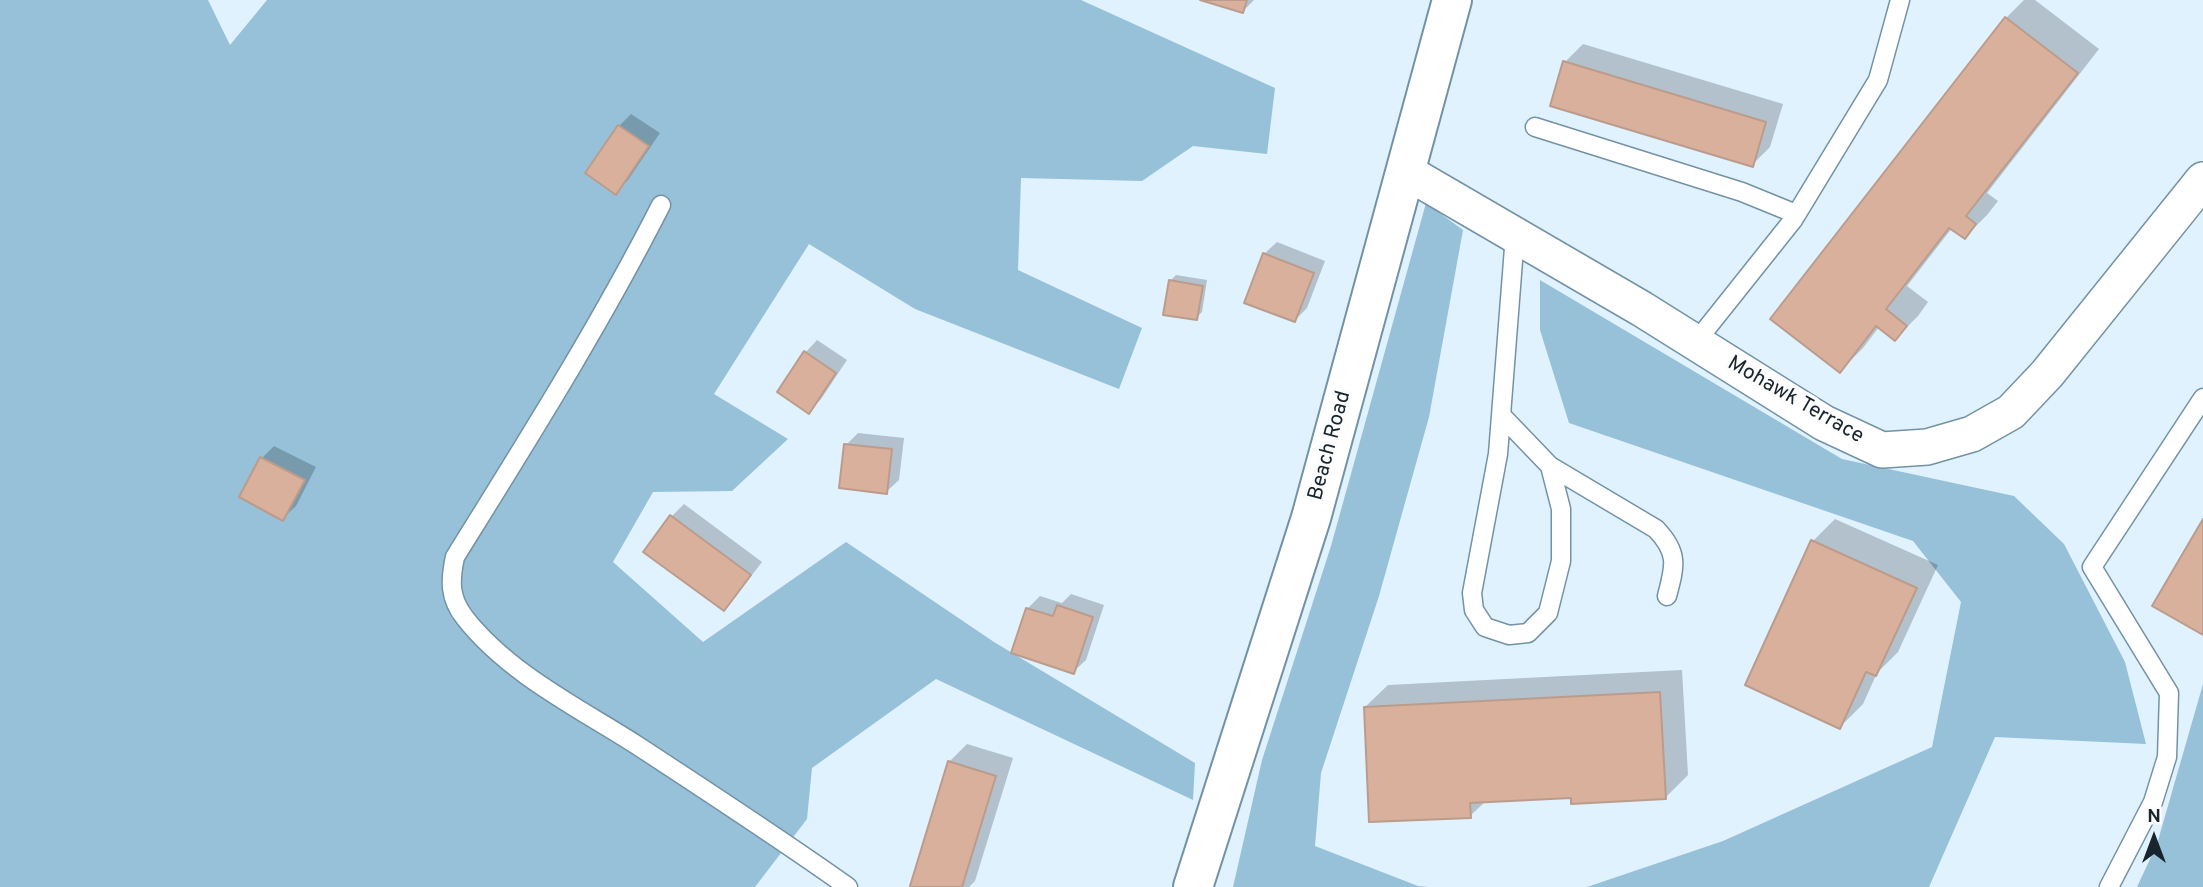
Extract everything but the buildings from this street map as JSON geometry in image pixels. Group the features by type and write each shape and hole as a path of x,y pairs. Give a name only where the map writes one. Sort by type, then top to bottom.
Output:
{"street":[{"name":"Beach Road","path":"1194,887 1311,518 1452,0"},
{"name":"Mohawk Terrace","path":"1405,171 1824,423 1882,450 1927,447 1972,434 2011,412 2047,374 2203,180"}],"lane":[{"path":"1695,343 1796,214 1878,80 1900,0"},
{"path":"1535,127 1742,192 1796,214"},
{"path":"661,205 621,285 455,557 450,580 454,596 463,616 485,641 528,676 848,887"},
{"path":"1515,235 1498,454 1472,593 1474,610 1485,627 1509,635 1528,633 1548,613 1561,561 1561,509 1550,466"},
{"path":"2109,887 2153,802 2167,757 2169,693 2092,567 2203,398"},
{"path":"1502,415 1550,466 1656,529 1667,540 1675,567 1667,596"}],"shaded area":[{"path":"0,0 208,0 230,45 267,0 1081,0 1275,88 1267,154 1193,146 1142,181 1021,178 1018,270 1142,328 1119,389 915,309 809,244 714,394 788,439 732,491 653,492 613,562 703,642 846,542 994,642 1195,763 1193,800 936,679 812,768 807,819 755,887 0,887"},
{"path":"1426,203 1463,230 1429,417 1379,596 1321,773 1315,846 1418,886 1429,887 1233,887 1262,760 1331,546"},
{"path":"1540,280 1842,459 2014,496 2064,544 2125,662 2146,744 1995,737 1929,887 1587,887 1723,841 1932,747 1961,602 1913,541 1569,423 1540,330"},
{"path":"2203,684 2203,887 2137,887 2157,844"}]}
